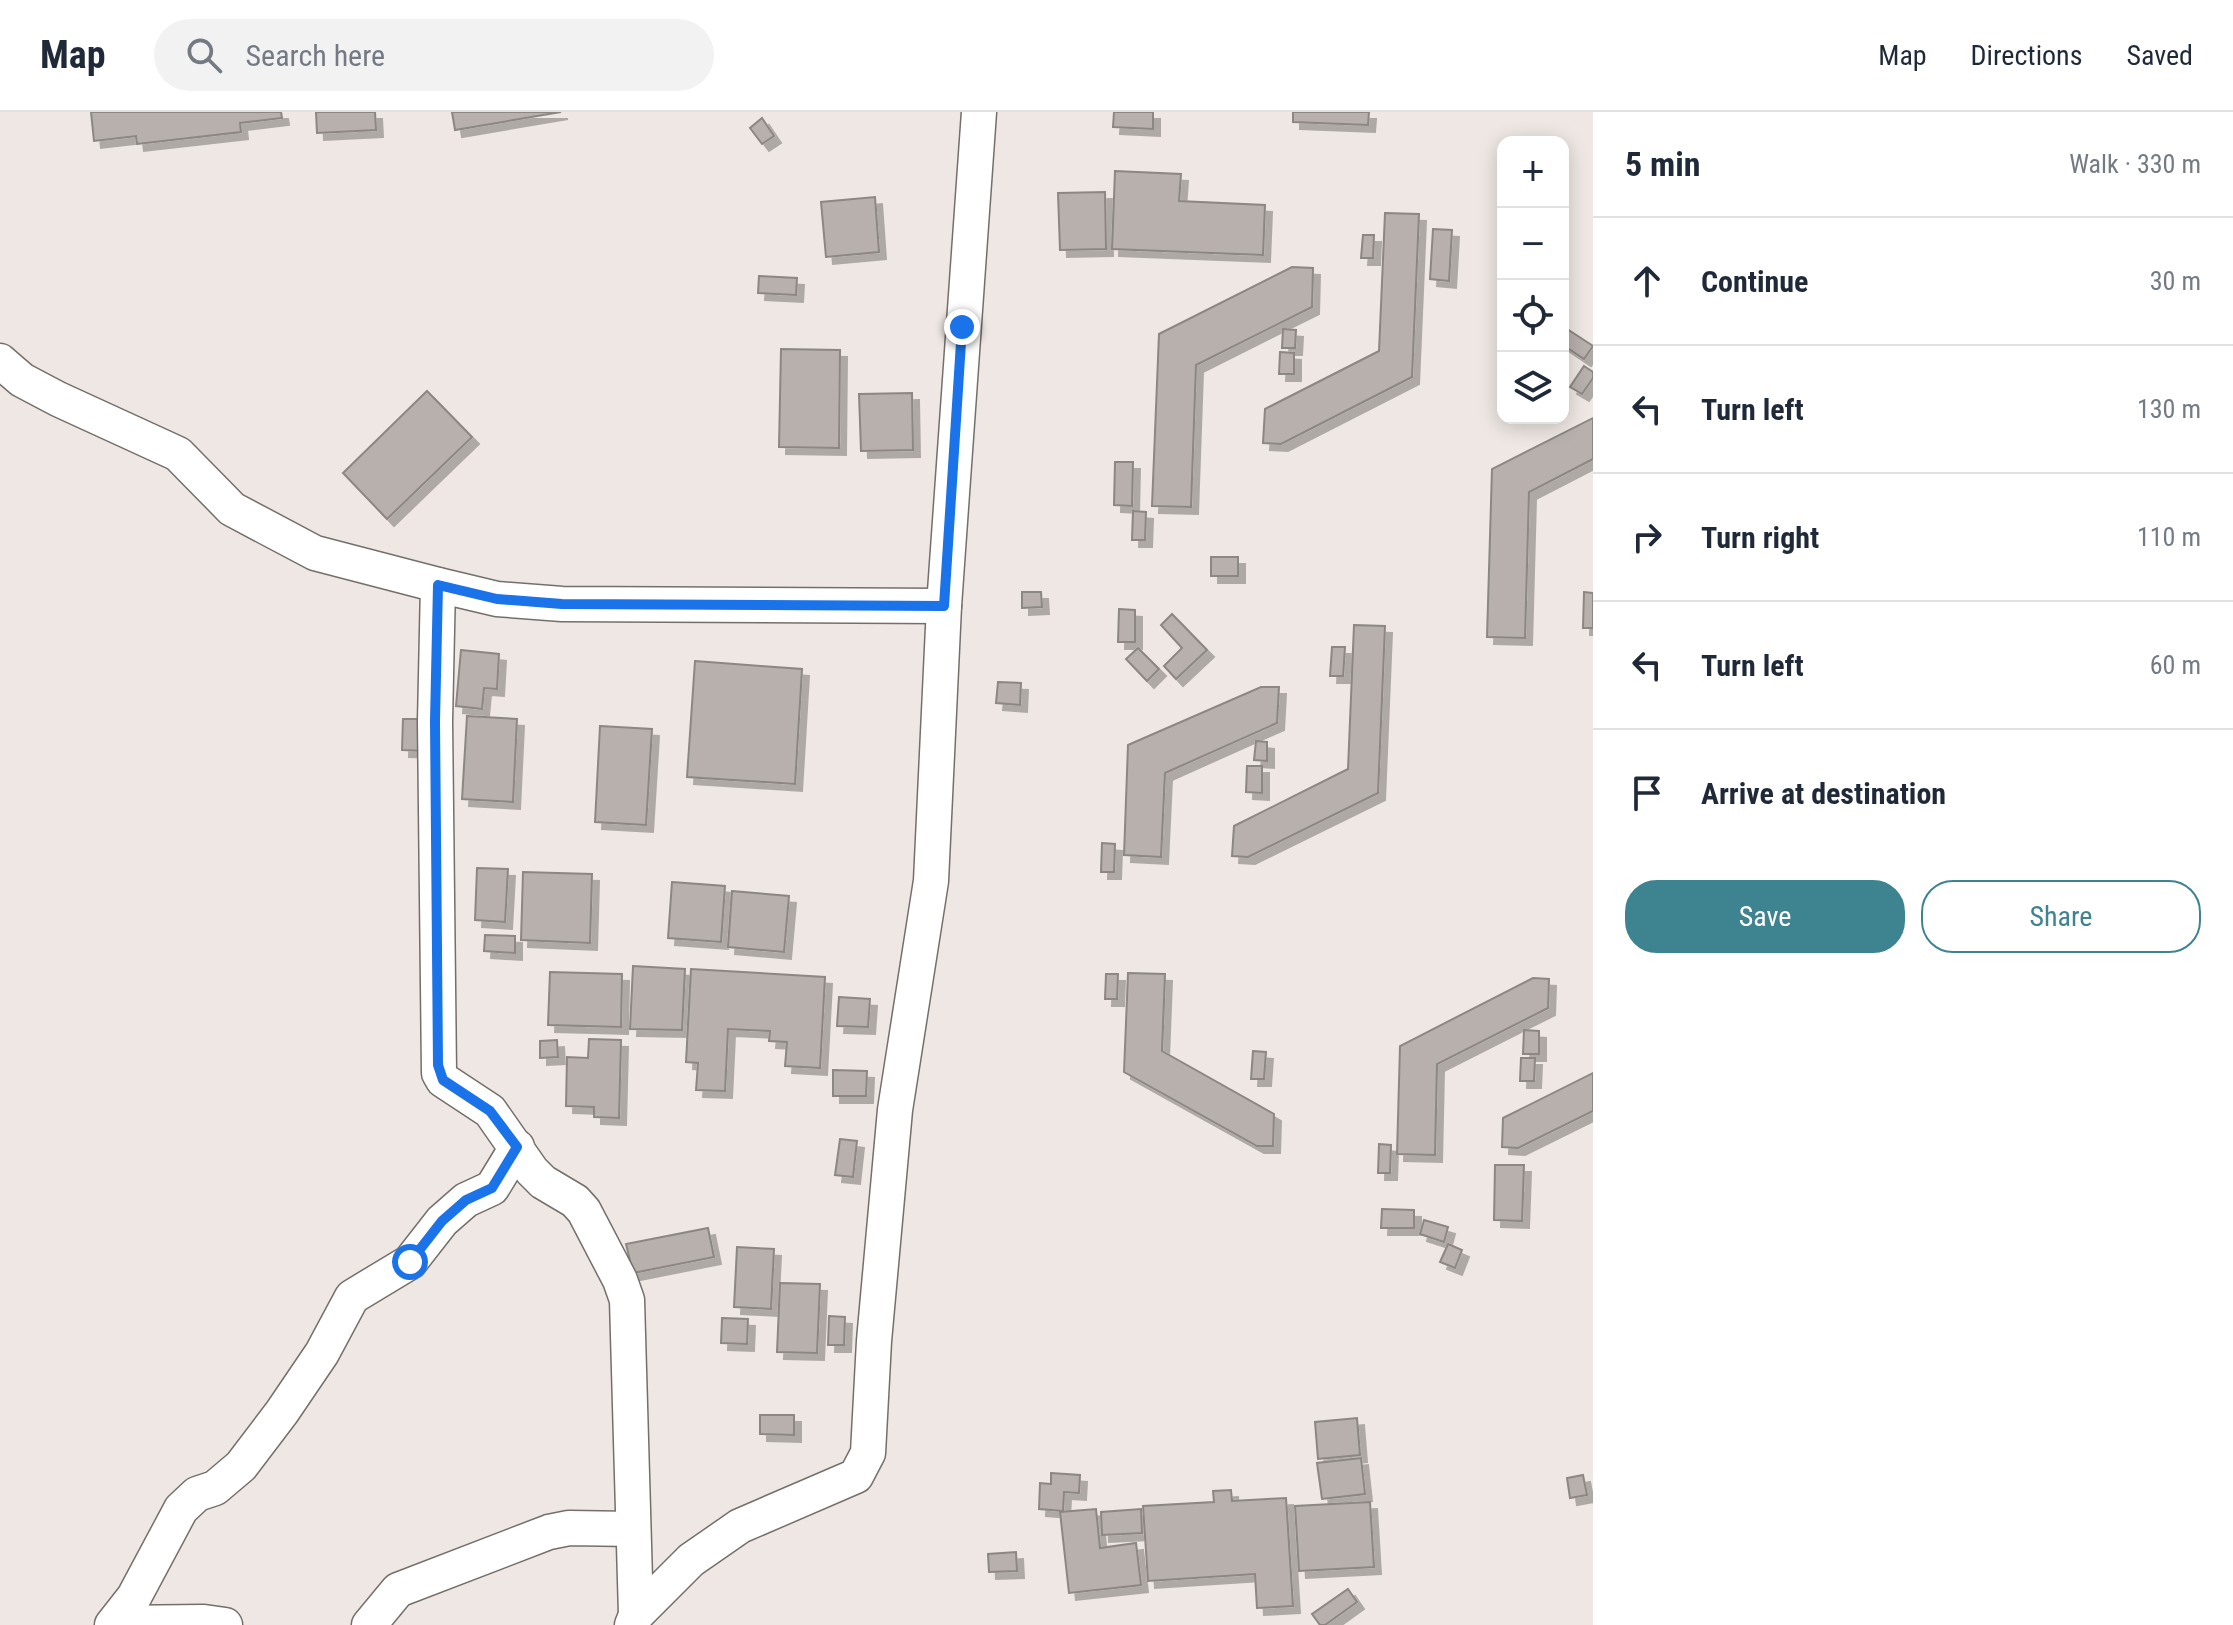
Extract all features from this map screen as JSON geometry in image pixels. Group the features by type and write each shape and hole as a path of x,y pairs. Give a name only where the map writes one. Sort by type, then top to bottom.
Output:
{"street":[{"path":"634,1620 691,1560 740,1526 856,1476 868,1453 874,1341 895,1110 931,881 944,606 979,112"},
{"path":"0,361 34,387 178,454 232,509 315,553 438,585 497,599 562,604 944,606"},
{"path":"438,585 435,721 438,1065 443,1080 490,1111 532,1171 543,1182 575,1201 584,1211 615,1269 627,1300 634,1620"},
{"path":"113,1624 134,1597 181,1509 197,1494 215,1488 241,1466 322,1353 352,1297 410,1262 442,1221 466,1200 492,1188 517,1147"},
{"path":"369,1625 398,1590 549,1532 569,1528 633,1529"},
{"path":"113,1624 204,1622 225,1625"}],"building":[{"path":"91,112 281,112 282,118 240,123 241,132 137,144 136,136 94,141"},
{"path":"316,112 375,112 376,130 317,133"},
{"path":"452,112 561,112 455,130"},
{"path":"1114,112 1153,112 1153,129 1113,127"},
{"path":"1293,112 1369,112 1368,125 1293,122"},
{"path":"762,118 774,136 762,144 750,128"},
{"path":"1115,171 1181,174 1179,201 1265,205 1263,255 1112,249"},
{"path":"1105,192 1106,249 1060,250 1058,193"},
{"path":"875,197 879,252 826,257 821,202"},
{"path":"1385,213 1419,214 1412,377 1281,444 1263,443 1265,409 1379,351"},
{"path":"1433,229 1452,230 1449,281 1430,279"},
{"path":"1363,235 1374,235 1373,258 1361,258"},
{"path":"1292,267 1313,268 1312,307 1196,365 1191,507 1152,506 1159,334"},
{"path":"759,276 797,278 796,295 758,293"},
{"path":"1283,329 1296,330 1295,348 1282,348"},
{"path":"1569,330 1593,346 1584,359 1569,349"},
{"path":"781,349 840,350 839,448 779,447"},
{"path":"1280,352 1294,353 1294,374 1279,374"},
{"path":"1584,366 1593,372 1593,378 1582,394 1570,387"},
{"path":"427,391 472,437 387,519 343,473"},
{"path":"912,393 913,450 861,451 859,394"},
{"path":"1593,418 1593,459 1529,492 1525,638 1487,637 1492,469"},
{"path":"1115,462 1133,462 1132,506 1114,505"},
{"path":"1133,511 1146,512 1145,540 1132,540"},
{"path":"1211,557 1238,557 1238,576 1211,576"},
{"path":"1022,592 1041,592 1042,607 1022,608"},
{"path":"1584,592 1593,593 1593,628 1583,628"},
{"path":"1119,609 1135,610 1135,642 1118,642"},
{"path":"1172,614 1207,650 1176,679 1164,666 1182,648 1161,625"},
{"path":"1354,625 1385,626 1378,793 1248,857 1232,856 1234,826 1348,769"},
{"path":"1332,647 1345,647 1343,676 1330,676"},
{"path":"1138,648 1159,669 1147,681 1126,659"},
{"path":"461,650 499,654 497,689 484,688 482,709 456,706"},
{"path":"695,661 802,669 795,784 687,777"},
{"path":"998,682 1021,683 1020,705 996,703"},
{"path":"1261,687 1279,687 1277,723 1165,773 1161,857 1124,855 1128,745"},
{"path":"467,716 517,719 513,802 462,799"},
{"path":"403,719 429,719 428,751 402,750"},
{"path":"600,726 652,729 646,825 595,822"},
{"path":"1256,741 1267,742 1267,761 1254,760"},
{"path":"1247,766 1262,766 1262,793 1246,792"},
{"path":"1102,843 1115,844 1114,872 1101,872"},
{"path":"477,868 508,869 505,922 475,920"},
{"path":"523,872 592,874 590,943 521,940"},
{"path":"672,882 725,886 721,942 668,938"},
{"path":"732,891 789,896 784,952 728,947"},
{"path":"485,935 515,936 515,953 484,951"},
{"path":"633,966 685,969 682,1030 630,1029"},
{"path":"691,969 825,977 820,1068 785,1066 787,1042 769,1041 770,1031 728,1029 725,1091 696,1090 698,1063 686,1062"},
{"path":"550,972 622,974 621,1027 548,1025"},
{"path":"1128,973 1165,974 1162,1051 1274,1114 1273,1146 1257,1146 1124,1072"},
{"path":"1106,974 1118,974 1117,999 1105,999"},
{"path":"1533,978 1549,979 1548,1008 1437,1064 1435,1155 1397,1154 1400,1046"},
{"path":"839,997 870,999 868,1027 837,1026"},
{"path":"1524,1030 1539,1031 1539,1054 1523,1054"},
{"path":"589,1039 621,1040 619,1118 594,1117 594,1107 566,1106 567,1057 588,1058"},
{"path":"557,1040 558,1057 540,1058 540,1041"},
{"path":"1253,1051 1266,1052 1264,1079 1251,1079"},
{"path":"1521,1058 1535,1058 1534,1081 1520,1081"},
{"path":"833,1070 867,1071 866,1096 833,1096"},
{"path":"1593,1073 1593,1111 1518,1148 1502,1147 1503,1118"},
{"path":"840,1139 857,1141 853,1177 835,1175"},
{"path":"1379,1144 1391,1145 1390,1173 1378,1173"},
{"path":"1495,1165 1524,1165 1522,1221 1494,1220"},
{"path":"1382,1209 1414,1210 1414,1228 1381,1228"},
{"path":"1424,1220 1448,1227 1444,1242 1420,1234"},
{"path":"708,1228 714,1257 633,1273 626,1244"},
{"path":"1448,1244 1462,1250 1455,1268 1440,1262"},
{"path":"737,1247 774,1249 771,1309 734,1307"},
{"path":"780,1283 820,1284 817,1353 777,1352"},
{"path":"829,1316 845,1317 844,1345 828,1345"},
{"path":"722,1318 748,1319 747,1344 721,1343"},
{"path":"760,1415 794,1415 794,1435 760,1434"},
{"path":"1357,1418 1360,1455 1318,1459 1315,1422"},
{"path":"1361,1458 1365,1494 1322,1499 1317,1463"},
{"path":"1051,1473 1080,1475 1079,1493 1064,1492 1063,1511 1039,1509 1040,1483 1051,1484"},
{"path":"1583,1475 1587,1495 1570,1498 1567,1478"},
{"path":"1231,1490 1232,1501 1286,1498 1293,1606 1257,1608 1255,1574 1148,1581 1143,1506 1214,1502 1213,1491"},
{"path":"1370,1502 1374,1567 1299,1571 1295,1506"},
{"path":"1096,1509 1100,1548 1136,1543 1141,1585 1069,1593 1060,1512"},
{"path":"1141,1509 1142,1533 1102,1535 1101,1512"},
{"path":"1016,1552 1017,1571 989,1572 988,1554"},
{"path":"1348,1589 1357,1602 1325,1625 1320,1625 1312,1614"}],"route":[{"path":"410,1262 442,1221 466,1200 492,1188 517,1147 490,1111 443,1080 439,1073 435,721 438,585 497,599 562,604 944,606 962,327"}]}
